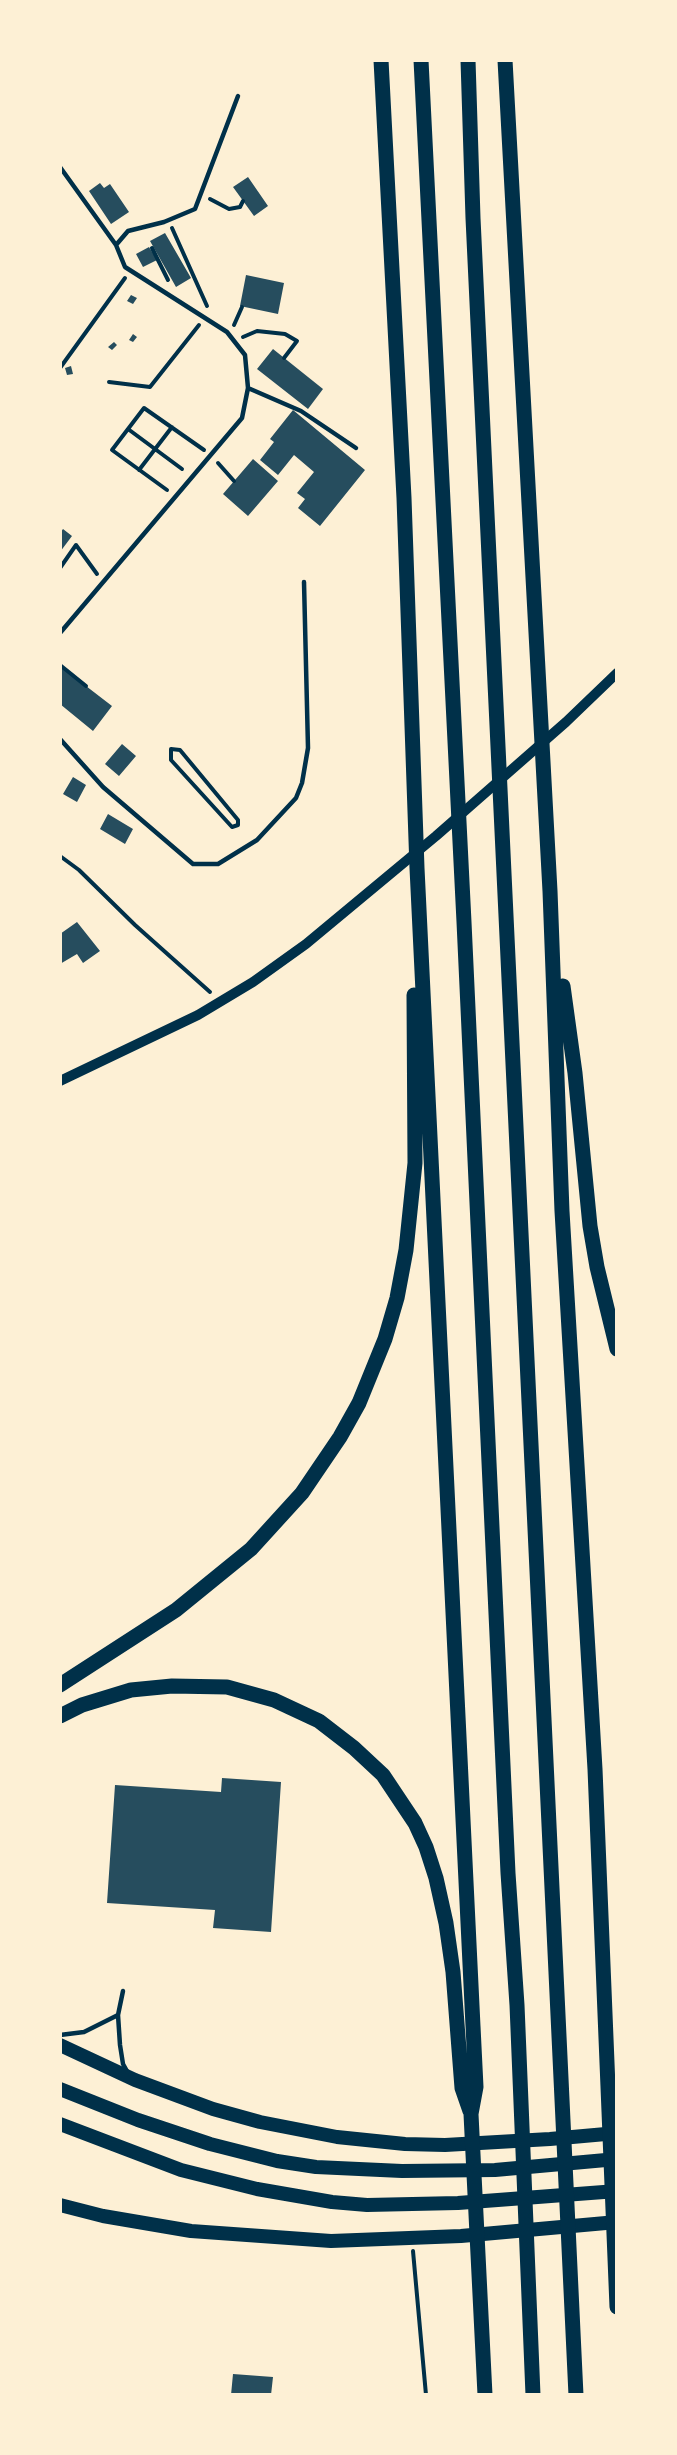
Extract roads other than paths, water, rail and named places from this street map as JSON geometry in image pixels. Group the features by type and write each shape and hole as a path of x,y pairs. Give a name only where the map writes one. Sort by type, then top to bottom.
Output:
{"highway":[{"path":"381,60 404,498 417,868 476,2087 471,2114 485,2395"},
{"path":"421,60 528,2248 533,2395"},
{"path":"468,60 474,242 576,2395"},
{"path":"505,60 550,891 562,1211 595,1769 617,2307"},
{"path":"60,1685 176,1610 250,1550 302,1493 340,1437 363,1394 385,1339 397,1298 412,1208 415,1163 413,1030 417,868"},
{"path":"550,891 575,1074 590,1226 597,1267 617,1349"},
{"path":"60,1716 82,1705 131,1690 172,1686 227,1687 274,1700 319,1721 354,1748 383,1775 415,1823 436,1878 446,1923 453,1972 462,2088 471,2114"},
{"path":"60,2045 135,2080 213,2109 260,2122 374,2142 446,2145 617,2133"},
{"path":"60,2089 138,2120 210,2144 277,2161 316,2167 402,2172 495,2170 617,2159"},
{"path":"60,2124 182,2170 257,2189 332,2202 367,2205 439,2204 617,2191"},
{"path":"60,2205 103,2216 169,2228 291,2240 331,2241 461,2236 617,2222"}],"street":[{"path":"60,1081 163,1032 221,1002 253,982 348,911 566,722 616,675"}],"lane":[{"path":"116,245 128,231 168,220 195,209 238,96"},
{"path":"60,167 116,245 125,267 230,335 245,355 248,388 242,418 60,633"},
{"path":"248,388 301,411 356,448"},
{"path":"60,739 104,787 193,864 218,864 256,840 296,798 302,783 308,748 304,582"},
{"path":"123,1991 118,2015 123,2064 135,2080"},
{"path":"60,2035 84,2032 118,2015"}]}
